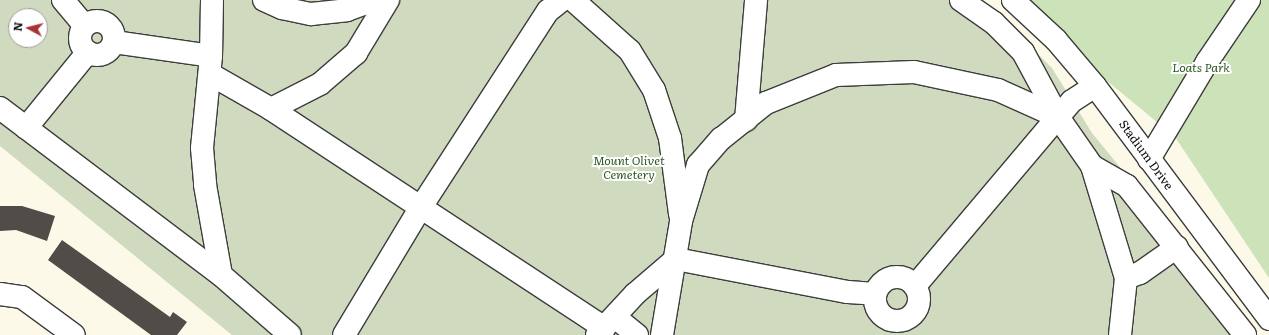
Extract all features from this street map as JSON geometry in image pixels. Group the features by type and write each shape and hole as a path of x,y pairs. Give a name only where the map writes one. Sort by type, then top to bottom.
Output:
{"street":[{"path":"63,0 84,25"},
{"path":"212,0 210,65 202,148 204,185 221,275"},
{"path":"264,0 311,14 347,10 375,0"},
{"path":"271,109 320,84 356,53 388,0"},
{"path":"344,335 421,207 548,10 562,0"},
{"path":"573,0 630,51 654,90 670,138 681,221"},
{"path":"746,120 756,0"},
{"path":"961,0 994,23 1023,52 1058,117 1092,166 1126,278 1120,335"},
{"name":"Stadium Drive","path":"1013,0 1056,40 1095,86 1269,320"},
{"path":"1150,159 1207,62 1249,0"},
{"path":"84,25 101,21 109,25 114,42"},
{"path":"84,25 80,42 88,52 101,55 114,42"},
{"path":"114,42 210,65 271,109 606,327 637,335"},
{"path":"26,128 88,52"},
{"path":"676,184 698,165 721,139 766,103 836,75 914,72 998,90 1058,117"},
{"path":"916,286 1072,101 1095,86"},
{"path":"0,108 221,275 290,335"},
{"path":"662,335 668,290 676,259 681,221 698,165"},
{"path":"1092,166 1127,186 1177,247 1245,335"},
{"path":"1126,278 1140,273 1177,247"},
{"path":"606,327 635,294 676,259"},
{"path":"676,259 875,298"},
{"path":"893,276 909,280 916,286 919,294 917,310 905,328 882,315 875,298 881,283 893,276"},
{"path":"0,294 22,297 74,335"}],"green space":[{"name":"Mount Olivet Cemetery","path":"0,0 983,0 1052,68 1092,133 1257,335 232,335 0,146"},
{"name":"Loats Park","path":"1009,0 1269,0 1269,278 1175,137"}],"building":[{"path":"0,206 22,206 55,216 47,241 16,230 0,231"},
{"path":"62,240 170,317 173,312 187,322 177,335 151,335 48,260"}]}
